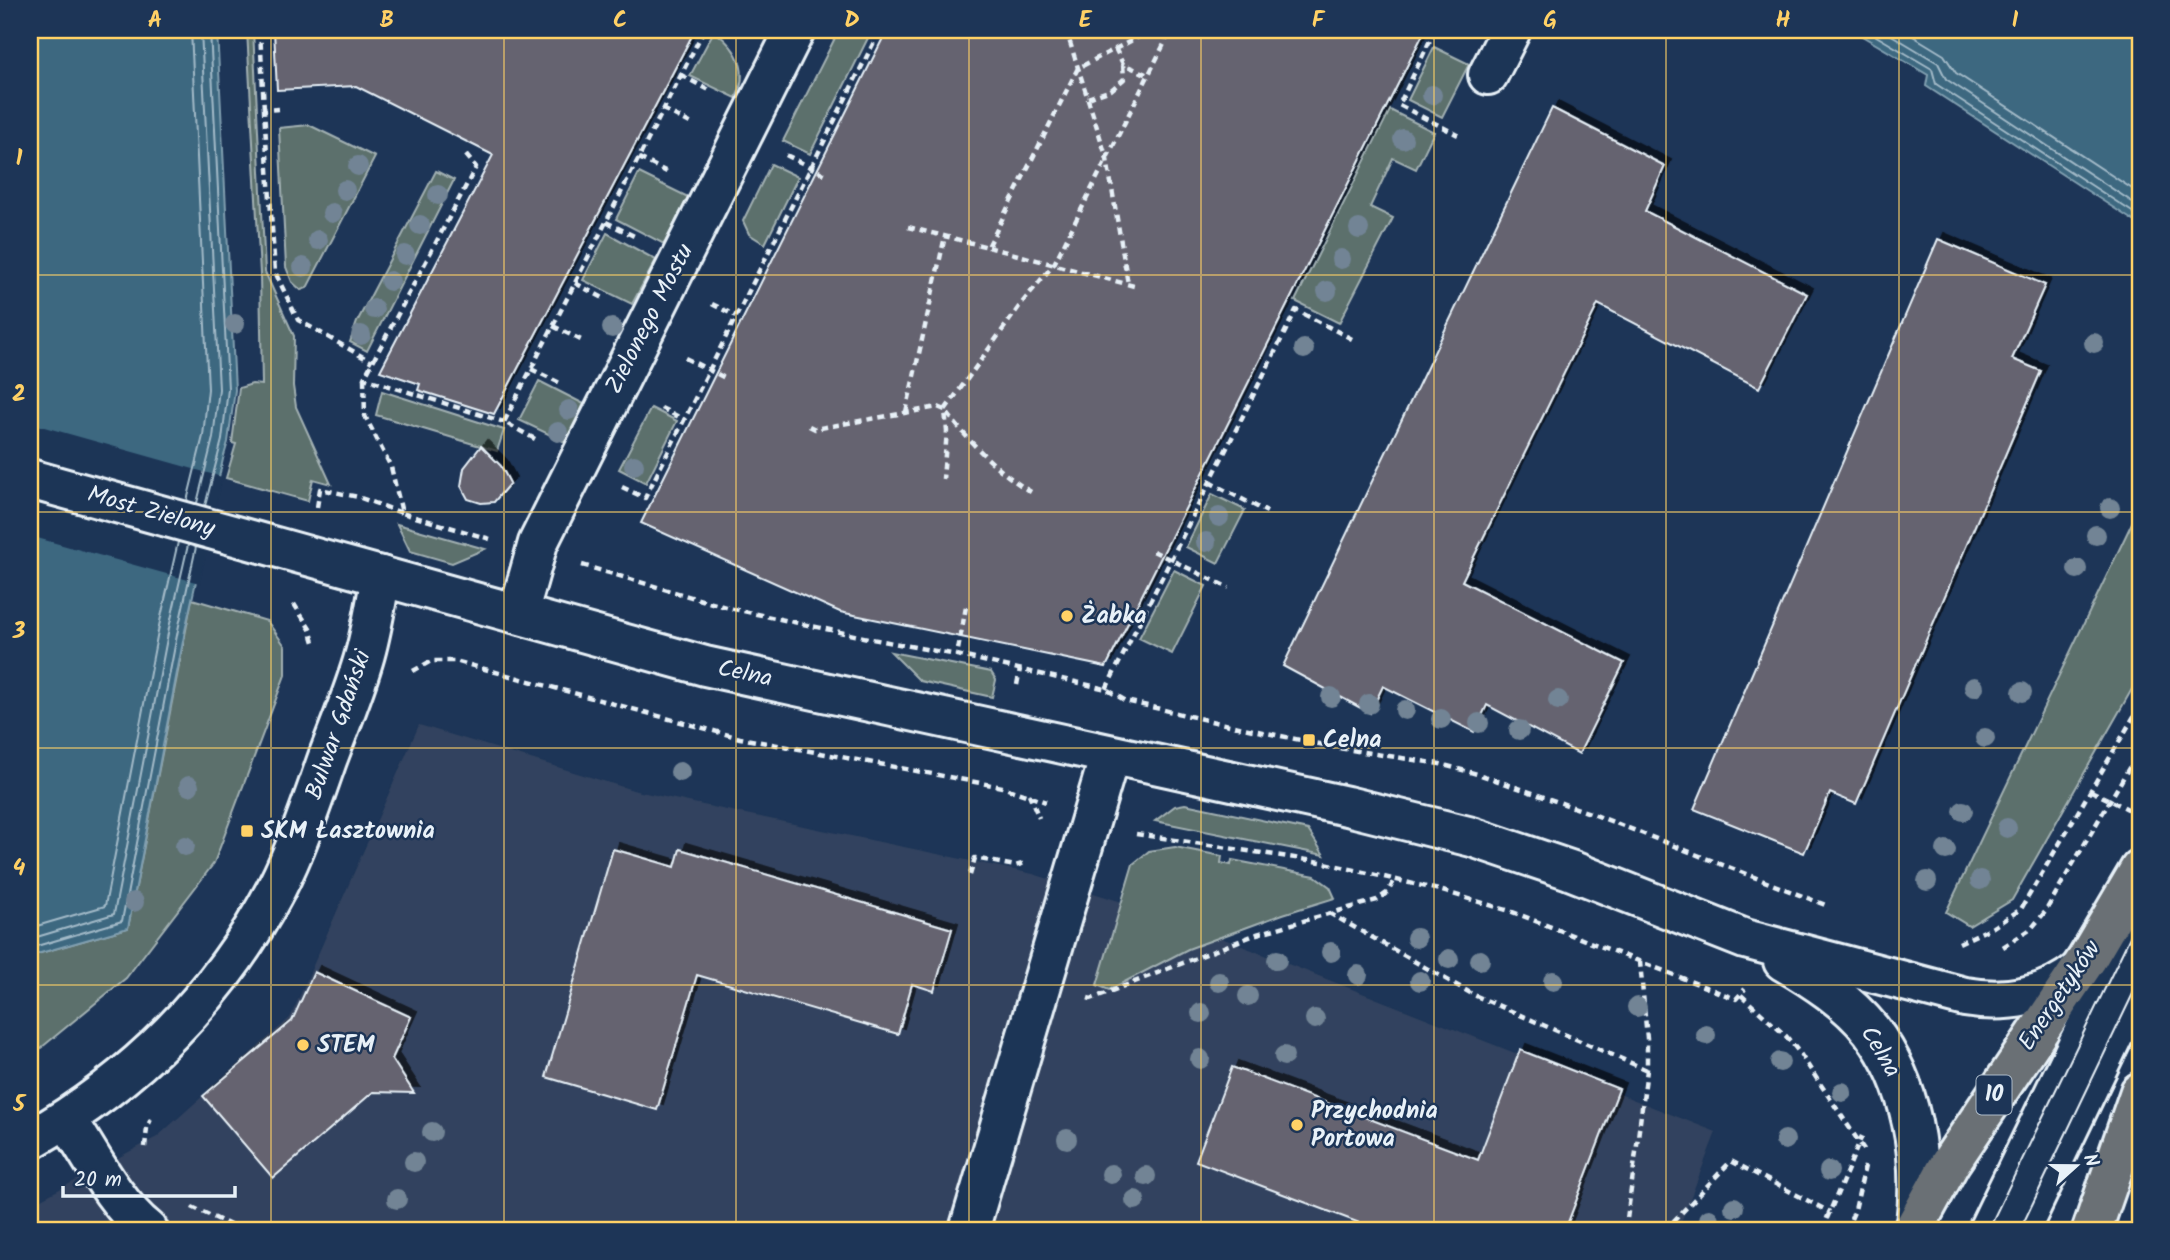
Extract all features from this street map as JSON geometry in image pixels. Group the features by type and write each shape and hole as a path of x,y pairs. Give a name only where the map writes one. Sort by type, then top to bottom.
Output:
{"main road":[{"name":"Energetyków","path":"1914,1227 1981,1114 2080,970 2140,869"},
{"path":"2092,1230 2140,1092"}],"street":[{"name":"Zielonego Mostu","path":"518,614 535,552 795,30"},
{"path":"1488,75 1510,30"},
{"name":"Most Zielony","path":"30,479 271,546"},
{"name":"Celna","path":"271,546 705,666 1472,836 1570,870 1745,939 1965,997 1986,1000 2030,996 2062,984 2080,970"},
{"name":"Bulwar Gdański","path":"30,1140 66,1119 128,1073 176,1028 216,981 258,920 295,848 364,657 381,576"},
{"path":"969,1230 1110,755"},
{"path":"1988,1230 2140,916"},
{"name":"Celna","path":"1745,939 1808,976 1841,1000 1870,1029 1887,1055 1900,1084 1915,1139 1919,1175 1914,1227"},
{"path":"2021,1230 2140,979"},
{"path":"66,1119 122,1204 136,1221 148,1230"}],"path":[{"path":"260,30 275,272 298,320 372,362"},
{"path":"504,422 704,30"},
{"path":"364,378 504,422 645,498 880,30"},
{"path":"1066,30 1107,159 1128,284"},
{"path":"988,247 1078,68 1152,30"},
{"path":"943,479 947,431 945,410 1021,304 1054,264 1171,30"},
{"path":"1435,30 1399,105 1458,135"},
{"path":"1088,98 1111,90 1124,79 1123,64 1115,48"},
{"path":"1123,64 1148,75"},
{"path":"264,110 279,109"},
{"path":"402,513 391,467 365,416 364,378 476,167 466,155"},
{"path":"908,227 1135,286"},
{"path":"906,412 945,236"},
{"path":"707,302 736,316"},
{"path":"1106,689 1296,310 1354,340"},
{"path":"680,356 724,378"},
{"path":"656,405 685,420"},
{"path":"809,426 815,429 938,407 945,410 957,426 1012,481 1031,492"},
{"path":"1209,482 1267,512"},
{"path":"316,512 320,489 729,608 872,639 957,654"},
{"path":"1153,551 1229,588"},
{"path":"285,598 299,610 310,629 314,649"},
{"path":"405,679 413,670 431,661 455,661 740,738 1002,786 1029,794 1090,821 1147,836 1321,862 1395,879 1510,911 1736,999 1750,984"},
{"path":"1950,944 1978,935 2021,909 2140,706"},
{"path":"2000,950 2031,929 2040,919 2140,749"},
{"path":"2091,791 2136,813"},
{"path":"1029,794 1044,829"},
{"path":"970,875 975,858 1015,866 1032,859"},
{"path":"1079,995 1091,999 1257,934 1377,900 1388,892 1395,879"},
{"path":"1329,913 1474,995 1647,1070"},
{"path":"1628,1230 1627,1219 1647,1070 1640,962"},
{"path":"1731,986 1793,1045 1868,1156"},
{"path":"145,1153 146,1128 157,1110"},
{"path":"1822,1230 1864,1131"},
{"path":"1846,1230 1855,1210 1868,1156 1874,1149"},
{"path":"1665,1230 1731,1161 1830,1212"},
{"path":"186,1204 242,1230"}],"shaded area":[{"path":"419,725 636,791 1033,874 1163,915 1716,1132 1678,1230 30,1230 30,1205 157,1137 290,1018"}],"green space":[{"path":"247,30 253,30 265,272 294,336 293,386 296,407 331,484 313,479 308,501 226,478 236,444 232,443 239,388 252,384 262,385 260,274"},
{"path":"839,30 872,30 810,154 783,141"},
{"path":"714,31 729,45 739,60 742,78 736,98 690,76"},
{"path":"1434,47 1469,64 1442,117 1408,100"},
{"path":"1390,110 1434,132 1416,169 1393,158 1370,207 1393,218 1339,323 1295,301"},
{"path":"309,125 375,157 307,288 301,290 292,282 286,267 279,128"},
{"path":"771,164 798,177 765,244 749,234 743,221"},
{"path":"436,171 454,180 367,351 350,342 357,322"},
{"path":"639,173 688,197 664,244 616,219"},
{"path":"607,233 656,260 632,304 583,280"},
{"path":"539,381 584,404 565,442 519,420"},
{"path":"382,391 504,430 497,451 376,415"},
{"path":"651,408 677,421 646,483 619,469"},
{"path":"1212,494 1245,510 1218,563 1186,547"},
{"path":"2140,506 2140,675 2012,900 1969,926 1946,912"},
{"path":"397,524 485,549 452,563 410,551"},
{"path":"1174,570 1206,586 1172,654 1139,638"},
{"path":"192,599 267,621 285,646 285,675 214,863 126,978 30,1057 30,956 128,928"},
{"path":"891,652 991,672 996,680 992,697 920,681"},
{"path":"1185,804 1308,830 1324,855 1155,821 1175,806"},
{"path":"1175,847 1222,856 1221,863 1231,865 1232,860 1315,876 1330,887 1335,898 1188,949 1109,990 1097,985 1133,864 1149,851"}],"water":[{"path":"30,30 217,30 235,390 228,442 185,631 128,928 30,956"},
{"path":"1852,30 2140,30 2140,225 1926,86 1928,75"}],"pier":[{"path":"30,423 222,477 199,583 30,536"}],"building":[{"path":"274,30 695,30 494,414 418,390 420,384 380,371 493,155 356,86 277,90"},
{"path":"887,30 1425,30 1106,667 840,612 641,523"},
{"path":"1552,108 1665,166 1645,211 1807,294 1759,388 1598,304 1462,581 1624,663 1579,754 1487,705 1474,732 1383,686 1370,713 1283,666"},
{"path":"1938,239 2045,285 2012,359 2041,371 1856,804 1830,793 1804,853 1694,809"},
{"path":"481,446 501,466 510,483 494,502 481,503 468,499 461,486 464,468"},
{"path":"613,849 675,867 680,849 952,929 934,991 912,984 898,1034 697,975 657,1110 546,1077"},
{"path":"314,972 411,1017 392,1059 414,1093 373,1092 273,1178 203,1096 292,1021"},
{"name":"Przychodnia Portowa","path":"1520,1050 1619,1089 1565,1230 1378,1230 1196,1161 1232,1067 1478,1160"}],"tram line":[{"path":"1988,1230 2140,916"},
{"path":"2020,1230 2140,979"}],"place":[{"name":"Żabka","path":"1067,616"},
{"name":"Celna","path":"1309,740"},
{"name":"SKM Łasztownia","path":"247,831"},
{"name":"STEM","path":"303,1045"},
{"name":"Przychodnia Portowa","path":"1297,1125"}]}
